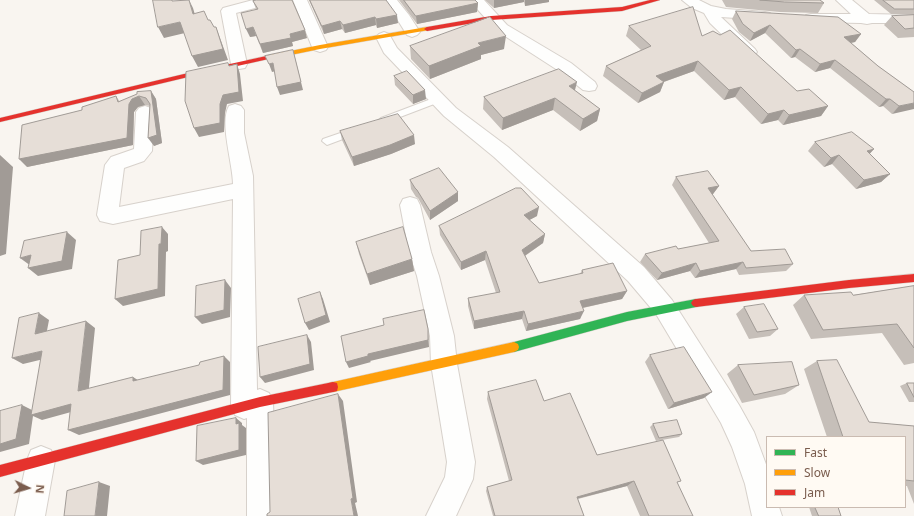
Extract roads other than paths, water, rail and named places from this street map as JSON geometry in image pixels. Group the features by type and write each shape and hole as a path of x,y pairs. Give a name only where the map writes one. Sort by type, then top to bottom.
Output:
{"street":[{"path":"239,64 228,11 269,0"},
{"path":"300,0 320,47"},
{"path":"390,0 404,18 412,32"},
{"path":"476,0 491,18 502,28 566,67 589,86"},
{"path":"0,120 239,64 320,47 491,18 622,9 649,0"},
{"path":"689,0 699,7 710,11 780,18"},
{"path":"843,0 866,20"},
{"path":"710,11 715,20 758,60"},
{"path":"796,18 866,20 914,19"},
{"path":"384,37 390,50 450,112 501,152 636,274 664,308 730,414 744,442 759,484 767,516"},
{"path":"235,110 235,133 241,162 243,189 252,404 262,516"},
{"path":"145,112 142,153 119,161 116,165 106,215 113,216 243,189"},
{"path":"410,205 420,252 428,276 442,336 444,364 461,462 459,479 441,516"},
{"path":"0,471 252,404 444,364 559,337 664,308 849,284 914,278"},
{"path":"30,516 41,460"}],"lane":[{"path":"327,141 439,99"}]}
